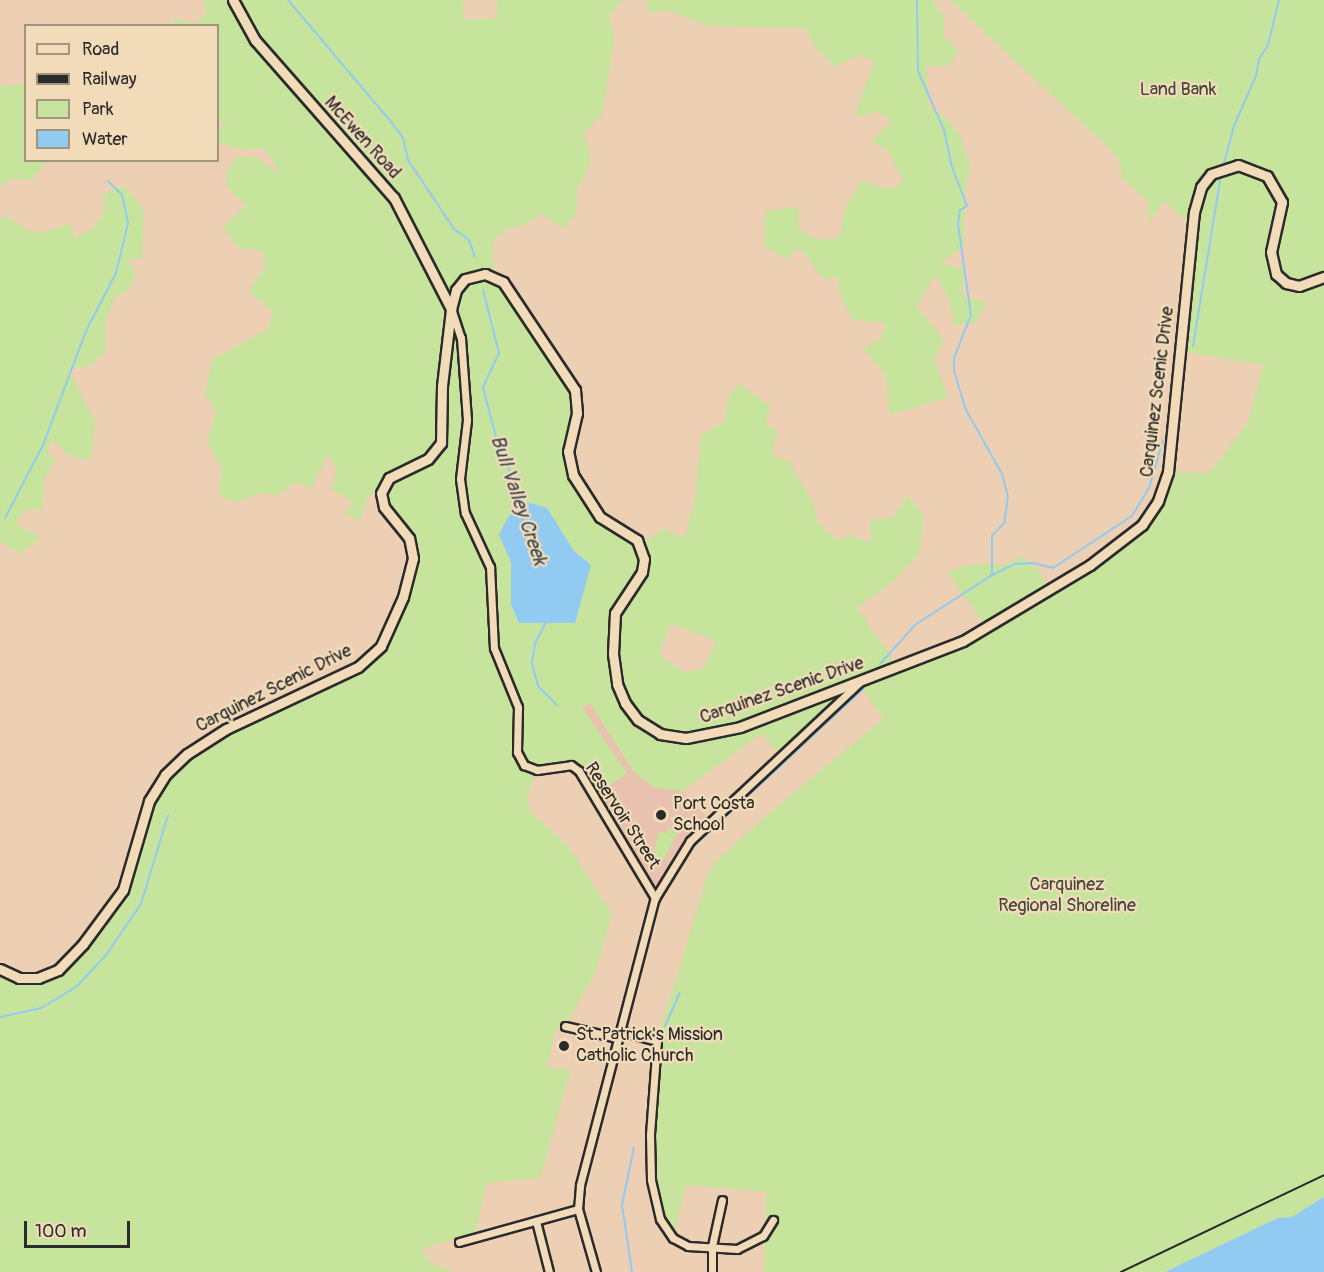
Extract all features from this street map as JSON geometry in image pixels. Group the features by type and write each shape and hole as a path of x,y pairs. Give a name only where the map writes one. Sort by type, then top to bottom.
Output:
{"street":[{"name":"McEwen Road","path":"233,0 255,39 394,198 451,309"},
{"name":"Carquinez Scenic Drive","path":"0,969 19,978 38,978 65,964 84,944 123,890 149,801 165,775 186,754 220,733 358,667 381,646 403,597 412,558 409,538 384,507 381,493 389,478 428,459 441,443 442,386 451,309 456,290 465,279 484,274 496,278 507,287 574,390 576,413 568,451 573,475 600,517 631,535 643,553 642,572 618,606 613,630 617,684 625,703 638,720 669,737 707,736 859,683 995,625 1116,548 1148,517 1162,493 1170,461 1196,204 1206,179 1217,170 1231,166 1258,170 1278,190 1282,207 1271,252 1276,274 1286,283 1299,286 1324,277"},
{"name":"Reservoir Street","path":"451,309 461,338 467,420 460,479 465,513 490,567 494,648 518,707 517,752 524,765 537,770 571,765 579,771 655,898"},
{"path":"596,1272 578,1209 580,1185 655,898 690,841 859,683"},
{"path":"565,1026 657,1041 650,1136 651,1180 660,1219 677,1242 736,1249 763,1236 773,1220"},
{"path":"712,1272 712,1246 722,1200"},
{"path":"459,1242 578,1209"},
{"path":"536,1221 549,1272"}],"shaded area":[{"path":"590,702 653,787 682,791 711,821 690,841 655,898 579,771 538,734"}],"green space":[{"path":"203,0 463,0 464,20 496,18 498,0 623,0 609,16 614,39 603,113 583,135 589,148 590,165 577,189 576,214 564,229 541,214 525,225 509,228 494,239 492,259 497,278 577,397 568,451 588,502 640,546 664,528 680,537 686,534 695,498 701,435 724,422 729,395 740,384 770,406 766,424 777,431 772,456 788,460 813,503 817,522 837,540 850,535 871,543 870,520 893,517 908,496 924,516 919,554 896,579 857,608 898,667 988,629 947,572 968,565 1008,564 1019,556 1038,569 1049,590 1142,525 1168,472 1209,473 1248,423 1263,365 1180,351 1193,227 1164,201 1148,223 1149,202 1123,179 1117,156 950,0 1324,0 1324,1197 1292,1217 1278,1218 1165,1272 764,1272 766,1192 686,1185 673,1238 660,1219 651,1180 657,1041 706,880 715,862 760,821 883,719 859,683 781,756 762,733 682,791 653,787 633,771 590,703 582,707 627,773 594,797 571,765 537,770 526,799 532,813 568,846 612,914 595,973 565,1026 556,1029 547,1067 571,1070 540,1178 486,1183 476,1232 421,1249 432,1264 454,1272 0,1272 0,969 10,975 48,975 116,903 149,801 187,754 349,672 386,639 412,551 384,507 385,482 366,500 361,520 345,515 352,501 331,489 337,470 328,454 311,489 297,482 278,495 258,493 235,503 219,494 222,470 207,442 216,411 205,393 213,359 268,329 273,313 249,291 265,267 262,251 237,247 223,227 246,206 226,186 228,170 238,156 258,158 281,175 264,148 244,150 219,143 219,128 227,127 219,120 219,24 195,24 207,12","holes":["547,508 574,551 591,565 511,604 511,562","671,624 716,641 704,669 683,672 659,654"]},
{"path":"647,0 932,0 936,5 945,18 943,34 958,51 950,65 926,67 929,107 944,116 959,134 970,164 965,191 964,246 940,263 963,269 963,296 987,302 975,323 954,325 949,299 935,275 917,306 944,341 934,359 948,397 890,415 885,374 863,348 882,338 885,323 853,320 840,295 838,276 824,279 799,247 788,259 764,246 765,211 798,207 799,230 819,240 839,238 846,207 861,180 885,189 904,183 889,151 871,141 891,122 879,111 854,118 874,61 859,55 835,67 817,49 804,28 709,26 666,10 649,13"},
{"path":"174,18 195,24 173,24"},
{"path":"24,83 24,162 46,162 32,180 10,179 0,186 0,87"},
{"path":"122,186 137,199 144,213 142,259 128,259 136,277 128,292 115,295 105,324 106,351 90,366 69,370 95,423 91,460 70,456 53,440 47,452 55,460 45,477 42,509 24,510 16,524 41,538 20,554 0,541 0,220 5,215 31,232 49,231 70,223 74,239 93,228 103,215 105,193"},
{"path":"668,829 678,832 661,864 653,855 659,832 667,833"}],"water":[{"path":"523,501 547,508 574,551 591,565 575,623 519,623 511,604 511,562 499,535 508,517"},
{"path":"1324,1197 1324,1272 1165,1272 1278,1218 1292,1217"}],"waterway":[{"name":"Bull Valley Creek","path":"288,0 403,138 408,160 454,229 469,240 475,257"},
{"path":"917,0 918,71 944,130 951,164 967,206 960,210 958,224 971,315 954,358 954,371 966,410 1002,474 1008,496 1004,523 992,536 992,575"},
{"path":"1223,167 1234,126 1256,76 1259,59 1268,45 1279,0"},
{"path":"1193,346 1221,175"},
{"path":"5,518 43,445 86,331 116,273 128,223 122,195 108,181"},
{"name":"Bull Valley Creek","path":"483,290 499,353 483,387 497,441 523,502"},
{"path":"880,664 915,625 992,575 1015,564 1033,563 1053,568 1132,516 1149,488 1163,440"},
{"name":"Bull Valley Creek","path":"547,620 535,644 532,663 538,686 557,705"},
{"path":"694,846 863,689"},
{"path":"0,1017 41,1008 60,997 77,986 106,955 141,904 168,815"},
{"name":"Bull Valley Creek","path":"665,1026 680,993"},
{"name":"Bull Valley Creek","path":"632,1272 622,1205 634,1147"}],"railway":[{"path":"1121,1272 1324,1175"}],"place":[{"name":"Port Costa School","path":"661,815"},
{"name":"St. Patrick's Mission Catholic Church","path":"564,1046"}],"park label":[{"name":"Land Bank","path":"1178,90"},
{"name":"Carquinez Regional Shoreline","path":"1067,896"}]}
